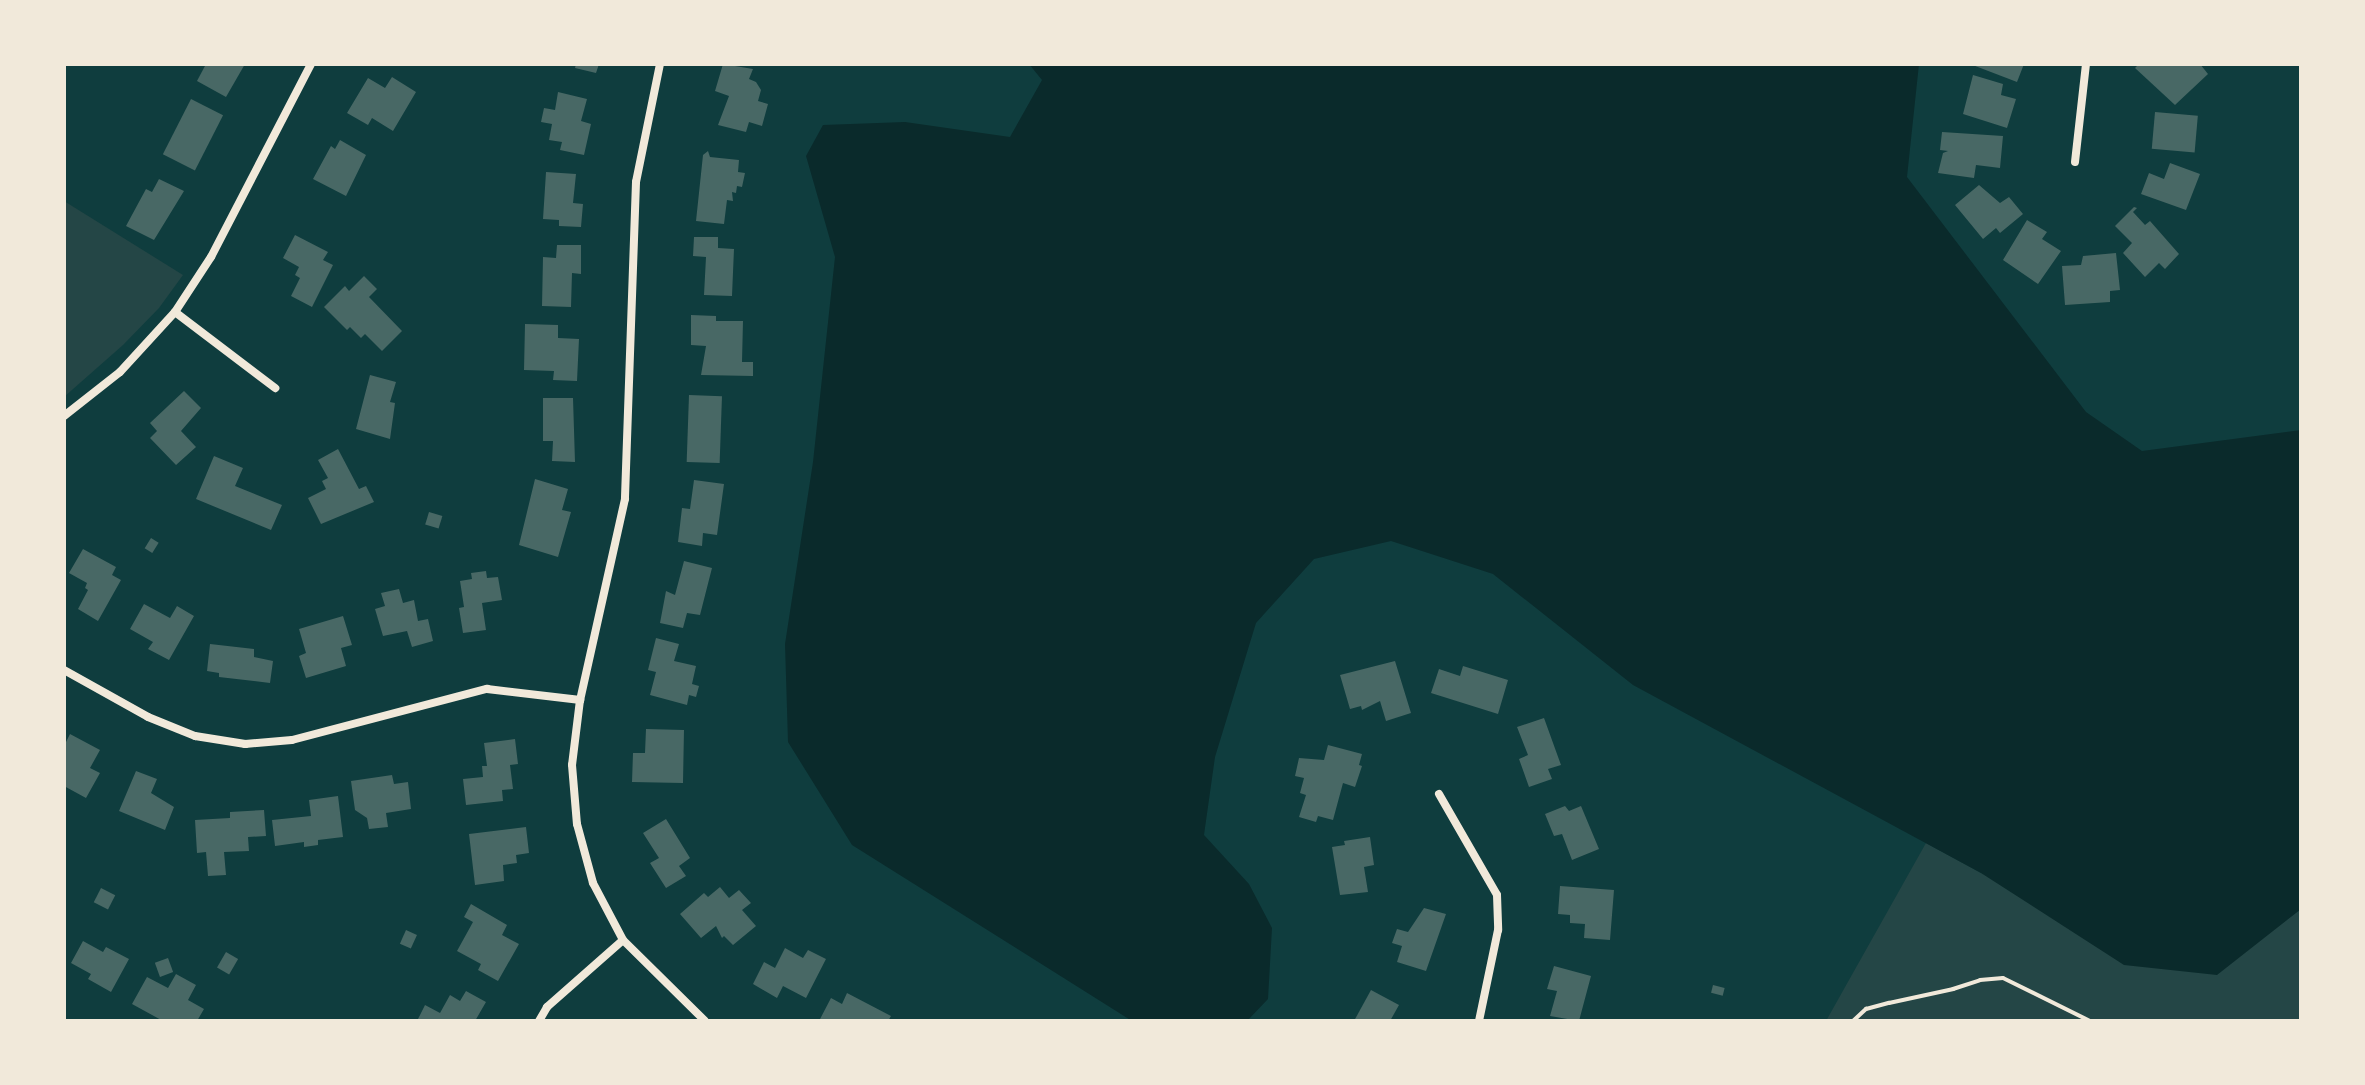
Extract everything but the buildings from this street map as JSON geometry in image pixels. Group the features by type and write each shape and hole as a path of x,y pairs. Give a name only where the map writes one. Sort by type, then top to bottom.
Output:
{"street":[{"path":"64,416 120,372 175,312 211,257 311,64"},
{"path":"660,64 636,182 625,499 580,700 572,765 577,824 593,883 623,940 705,1021"},
{"path":"2075,162 2086,64"},
{"path":"175,312 275,388"},
{"path":"64,670 148,717 195,736 245,744 292,740 487,689 580,700"},
{"path":"1439,794 1497,895 1498,930 1479,1021"},
{"path":"539,1021 547,1007 623,940"}],"path":[{"path":"1853,1021 1866,1009 1932,995 1980,980 2003,978 2090,1021"}],"shaded area":[{"path":"1029,64 1919,64 1907,177 2086,412 2142,451 2301,430 2301,909 2217,975 2124,965 1981,873 1633,685 1493,574 1391,541 1314,559 1256,623 1215,757 1204,835 1249,884 1272,928 1268,999 1247,1021 1132,1021 852,845 788,742 785,644 813,462 835,257 806,156 823,125 905,122 1010,137 1042,80"},
{"path":"64,201 183,275 159,308 123,345 64,397"},
{"path":"1926,843 1981,873 2262,938 2301,909 2301,1021 1826,1021"}]}
